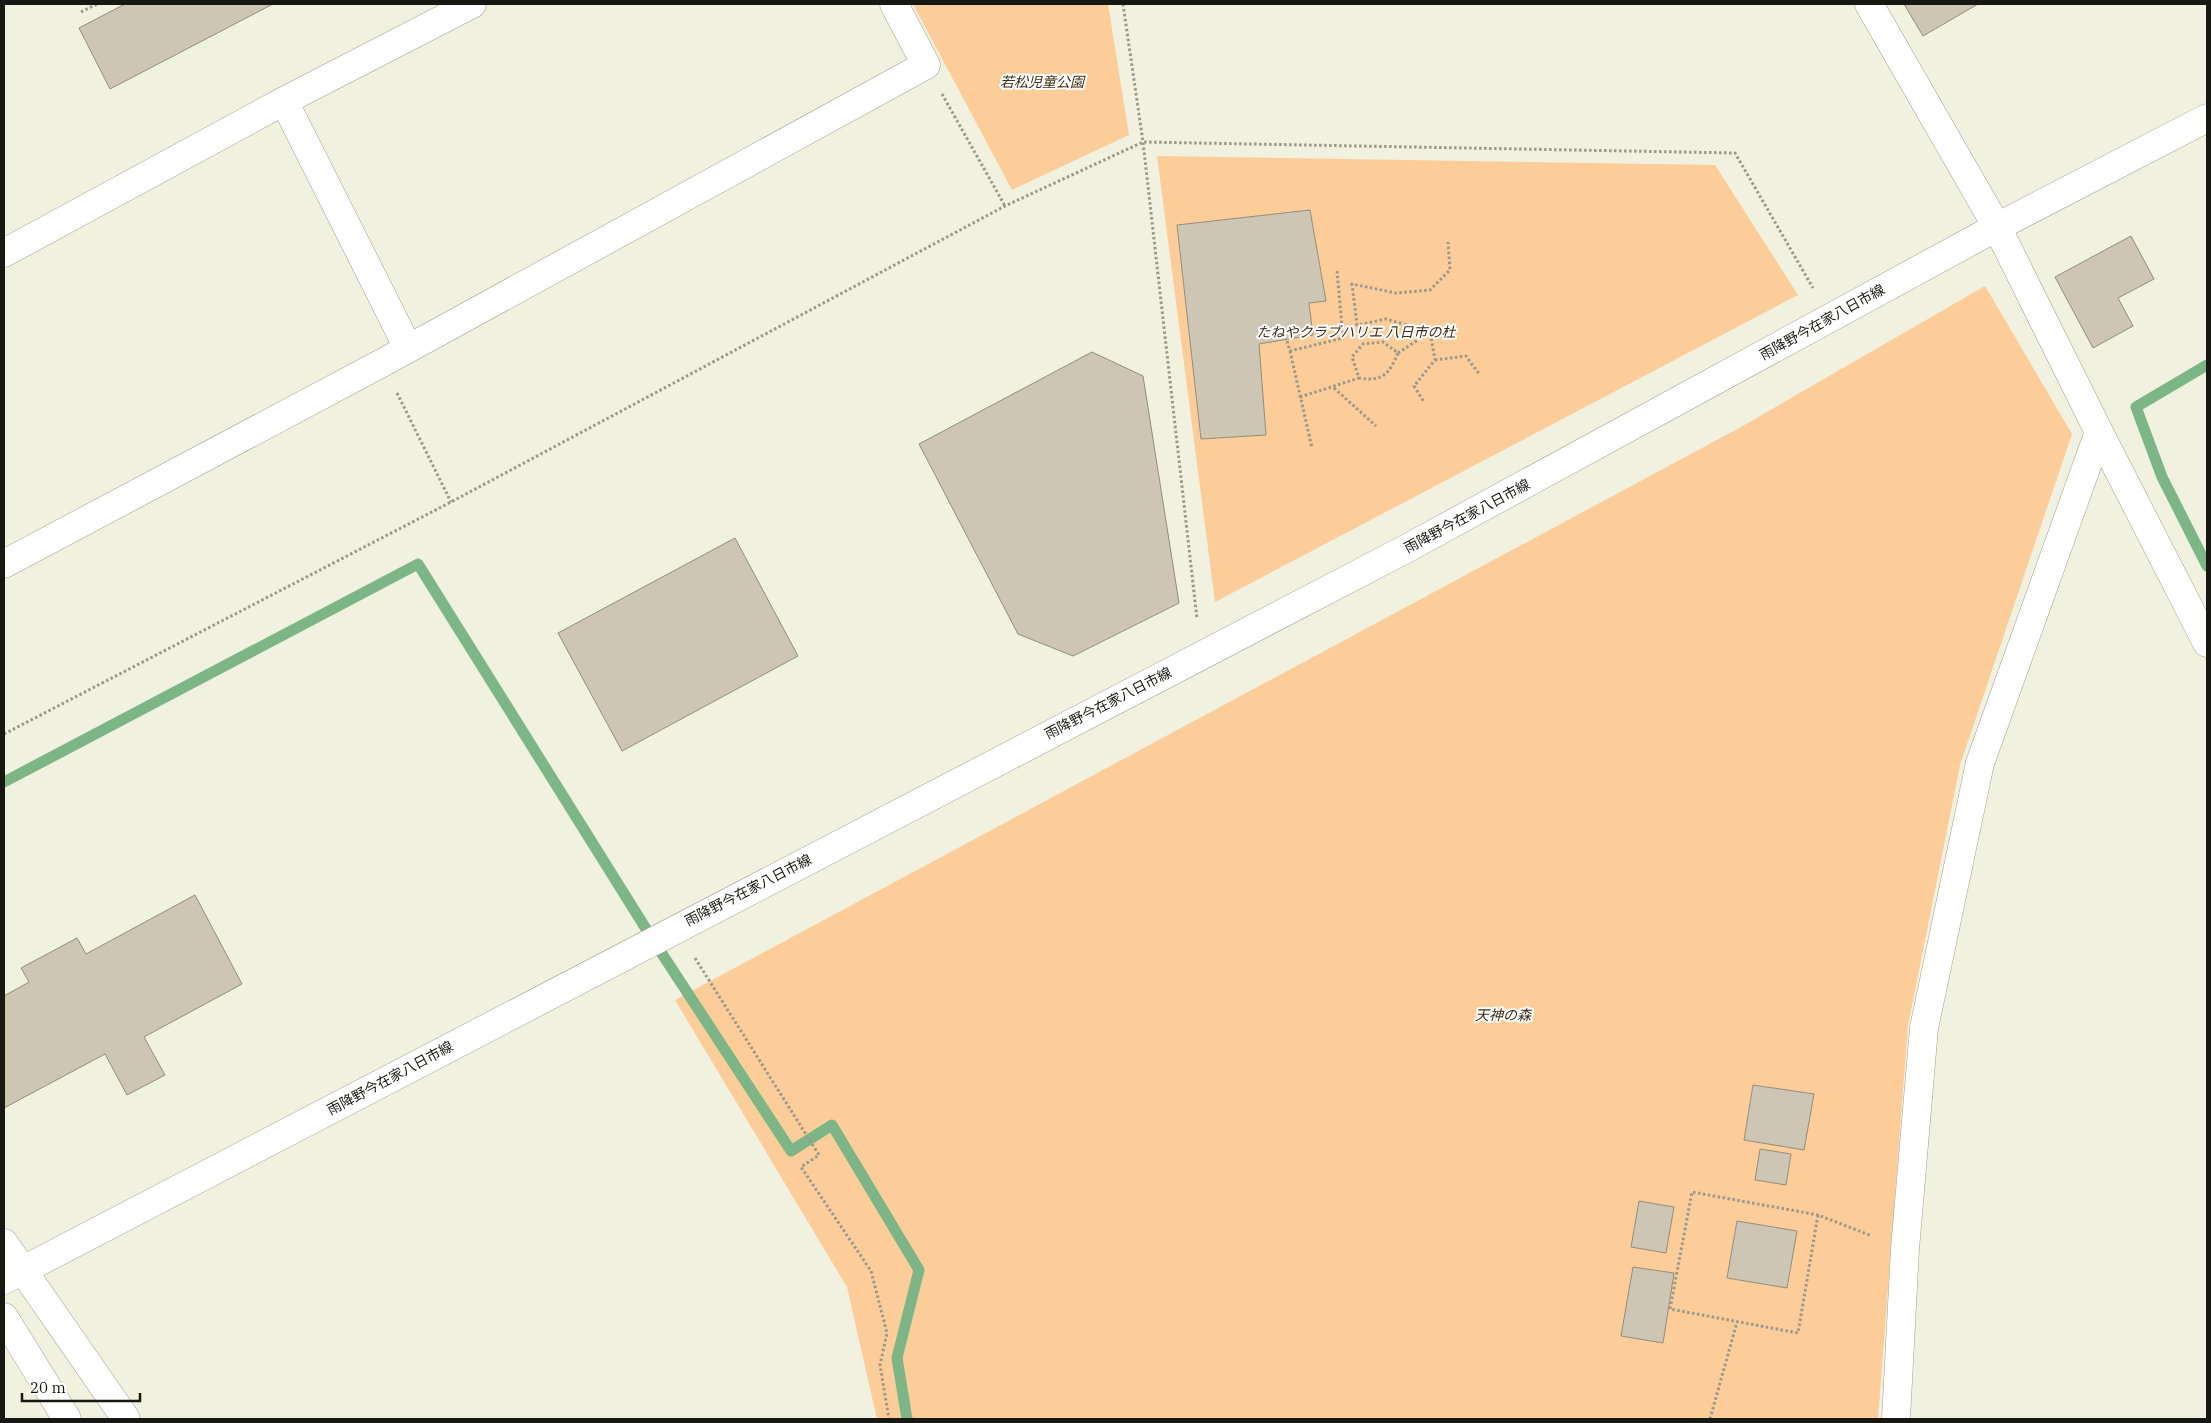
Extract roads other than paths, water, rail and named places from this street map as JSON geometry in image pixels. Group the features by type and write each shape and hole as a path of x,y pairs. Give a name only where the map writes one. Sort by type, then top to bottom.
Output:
{"street":[{"path":"4,253 284,101 472,4"},
{"path":"4,564 382,363 926,65 894,4"},
{"path":"1869,4 1997,227 2207,643"},
{"path":"284,101 408,348"},
{"name":"雨降野今在家八日市線","path":"13,1276 1393,555 1997,227 2207,118"},
{"path":"1896,1419 1905,1249 1924,1028 1980,763 2099,432"},
{"path":"4,1243 13,1276 126,1419"},
{"path":"4,1317 67,1419"}],"waterway":[{"path":"2207,365 2136,407 2162,477 2207,566"},
{"path":"4,782 418,564 653,940 791,1151 832,1125 919,1270 897,1358 907,1419"}],"park label":[{"name":"若松児童公園","path":"1042,82"},
{"name":"たねやクラブハリエ 八日市の杜","path":"1356,332"},
{"name":"天神の森","path":"1503,1015"}]}
